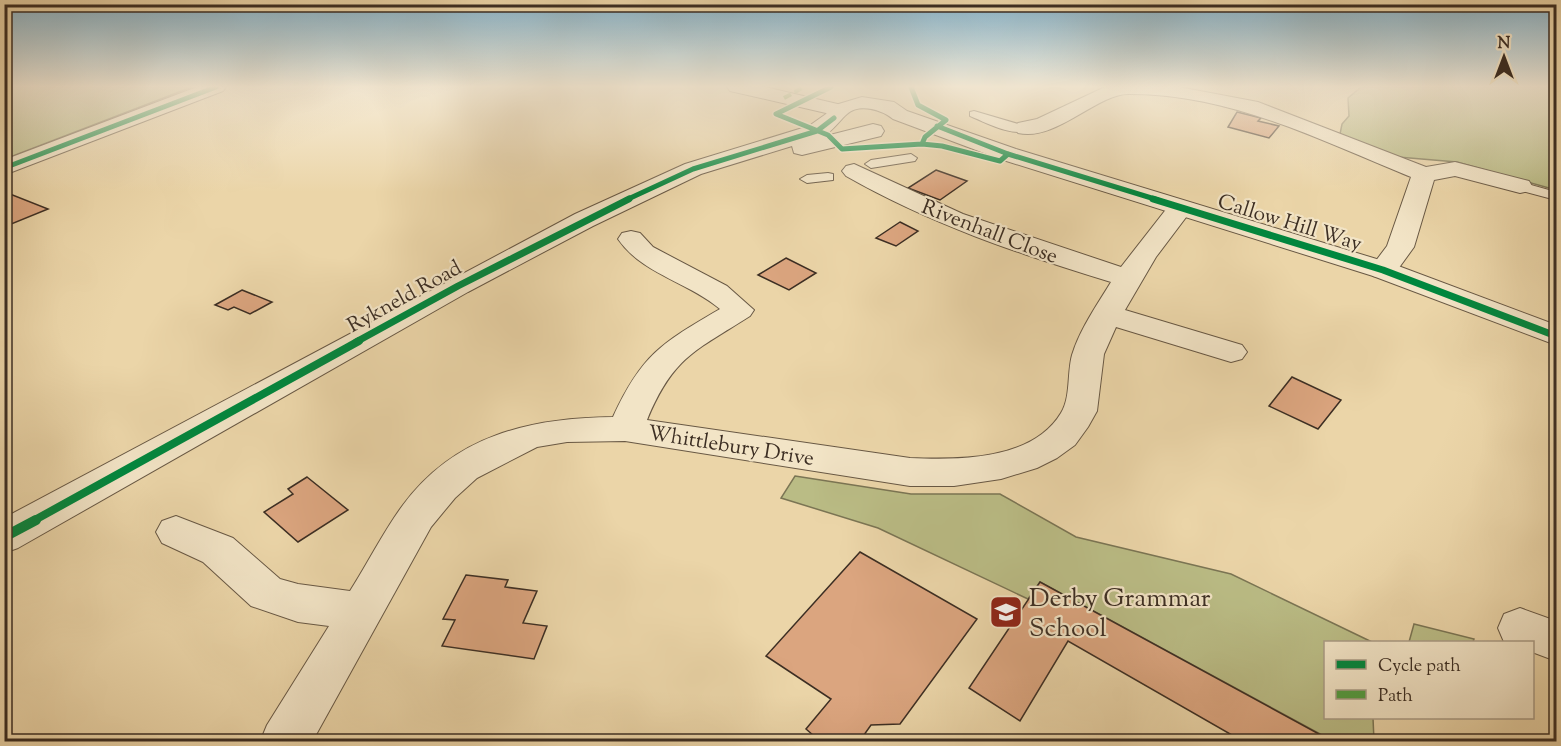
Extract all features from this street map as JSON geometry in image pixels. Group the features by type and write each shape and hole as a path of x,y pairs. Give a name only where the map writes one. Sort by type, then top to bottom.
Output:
{"street":[{"path":"4,168 125,122"},
{"name":"Rykneld Road","path":"4,537 458,286 625,199 693,170 817,131 828,122"},
{"name":"Callow Hill Way","path":"840,122 840,124 853,129 877,131 1008,154"},
{"path":"877,131 899,122"},
{"name":"Callow Hill Way","path":"922,122 1008,154 1383,270 1557,336"},
{"path":"1026,129 1048,122"},
{"path":"1295,122 1424,174 1455,169 1520,186"},
{"name":"Rykneld Road","path":"693,170 837,142 877,131"},
{"path":"818,178 863,167"},
{"name":"Rivenhall Close","path":"863,167 926,208 1025,247 1130,279"},
{"path":"1383,270 1400,247 1416,192 1424,174"},
{"name":"Whittlebury Drive","path":"285,741 417,516 441,488 464,468 529,436 567,430 625,429 910,472 942,474 1014,462 1037,453 1057,438 1076,419 1083,400 1084,363 1107,314 1148,246 1180,208"},
{"path":"625,429 643,393 662,363 677,349 739,310 717,292 643,253 631,239"},
{"path":"1107,314 1232,352"},
{"path":"176,532 218,550 266,592 298,603 362,610"}],"lane":[{"path":"994,122 1026,129"},
{"path":"863,167 911,158"},
{"path":"1520,186 1557,196"}],"green space":[{"path":"5,122 102,122 5,159"},
{"path":"1344,122 1556,122 1556,190 1457,162 1398,157 1340,134"},
{"path":"795,476 911,494 1000,494 1076,537 1231,574 1370,641 1324,641 1324,719 1373,719 1374,741 1333,741 1040,582 1028,599 878,528 781,498"},
{"path":"1414,624 1474,639 1473,641 1409,641"}],"building":[{"path":"1231,122 1261,122 1279,126 1269,138 1228,127"},
{"path":"936,170 967,181 940,200 908,188"},
{"path":"5,192 48,209 4,227"},
{"path":"900,222 918,231 896,246 876,238"},
{"path":"786,258 816,273 789,290 758,275"},
{"path":"242,290 272,302 250,314 234,307 228,310 215,305"},
{"path":"1292,377 1341,400 1318,429 1269,406"},
{"path":"307,477 348,510 298,542 264,512 293,494 288,489"},
{"path":"860,552 977,619 900,724 871,725 859,742 821,742 806,729 831,699 766,656"},
{"path":"466,575 508,580 505,587 537,591 523,623 547,626 534,659 442,646 455,620 443,619"},
{"path":"1040,582 1330,742 1244,742 1068,641 1020,721 969,688"}],"cycle path":[{"path":"4,168 125,122"},
{"path":"795,122 828,135 842,149 922,144 942,146 1000,161 1008,154"},
{"path":"4,537 458,286 584,220 693,169 817,131 829,122"},
{"path":"922,144 925,137 944,122"},
{"path":"937,126 1008,154 1383,270 1556,336"}],"place":[{"name":"Derby Grammar School","path":"1006,612"}]}
